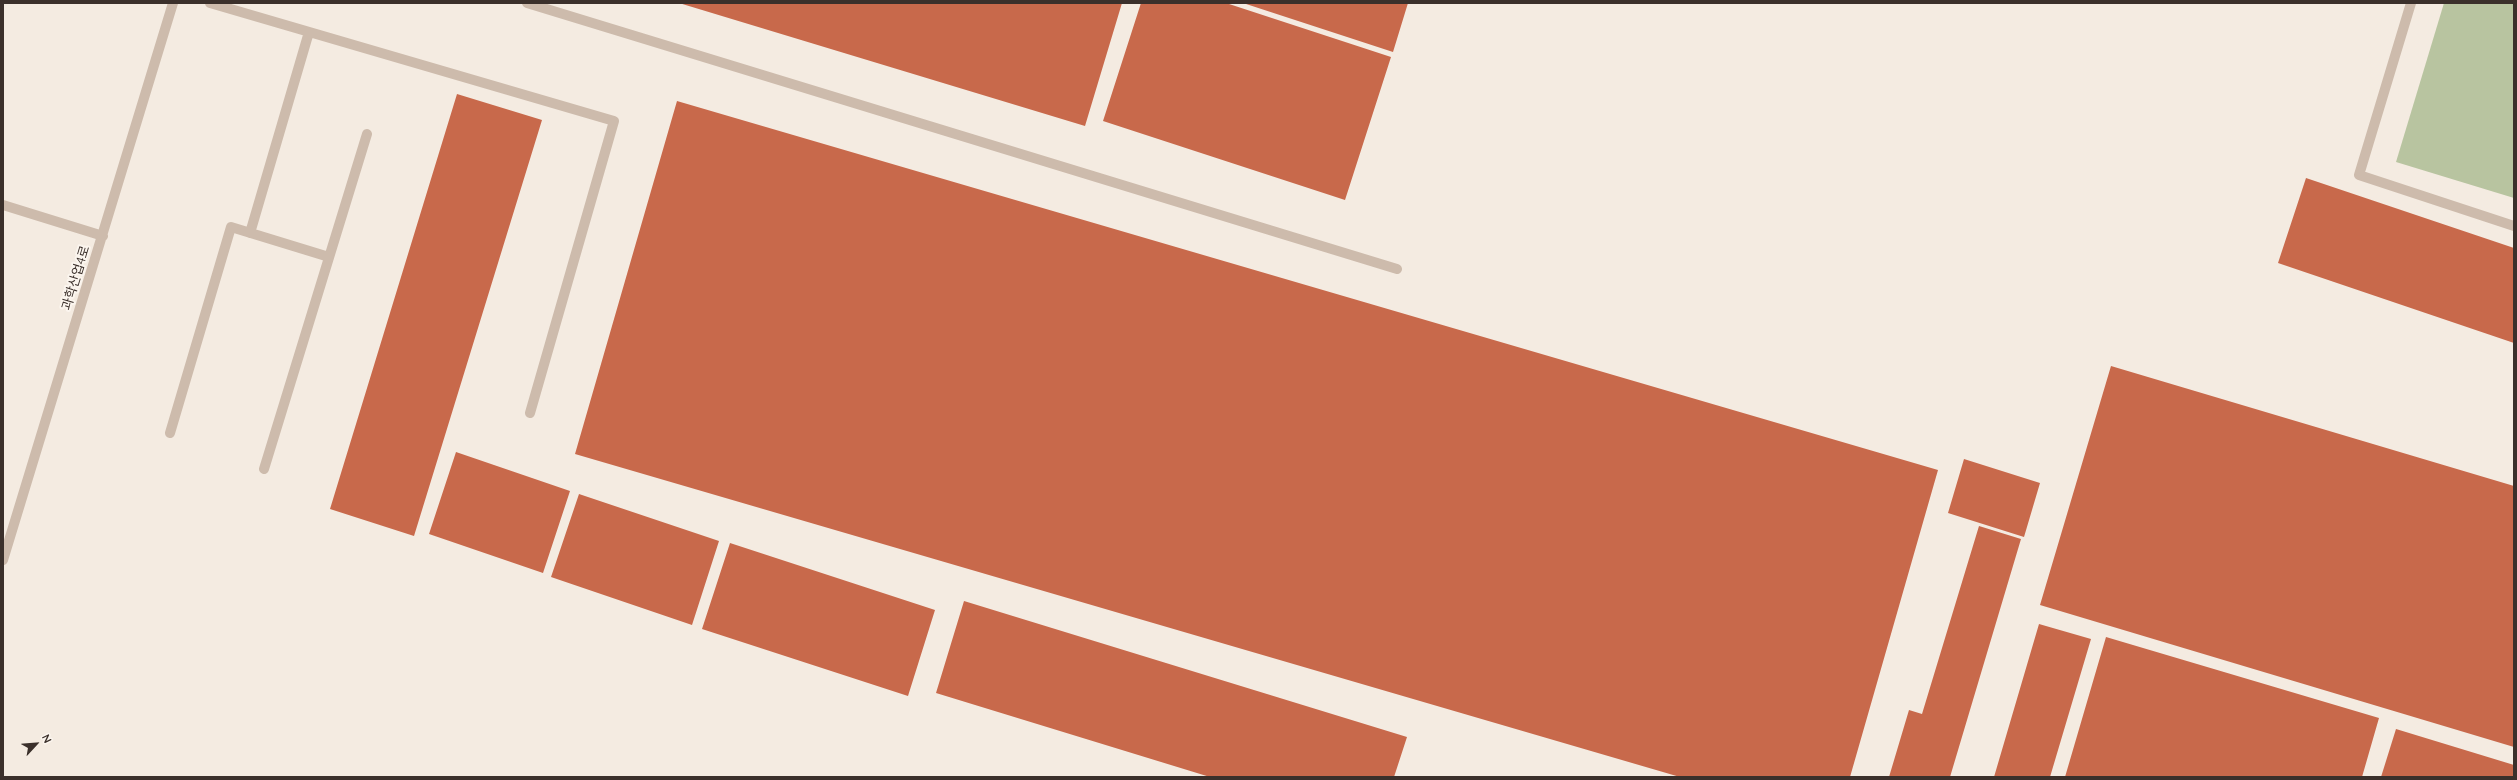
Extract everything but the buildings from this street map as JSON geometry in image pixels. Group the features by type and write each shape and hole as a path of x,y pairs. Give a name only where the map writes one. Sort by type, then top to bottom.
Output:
{"street":[{"name":"과학산업4로","path":"3,560 173,3"},
{"path":"210,3 614,121 530,414"},
{"path":"527,3 1397,269"},
{"path":"2411,3 2359,175 2514,226"},
{"path":"250,233 309,32"},
{"path":"264,470 367,134"},
{"path":"3,205 103,236"},
{"path":"170,433 231,227 329,257"}],"green space":[{"path":"2444,3 2514,3 2514,198 2396,162"}]}
